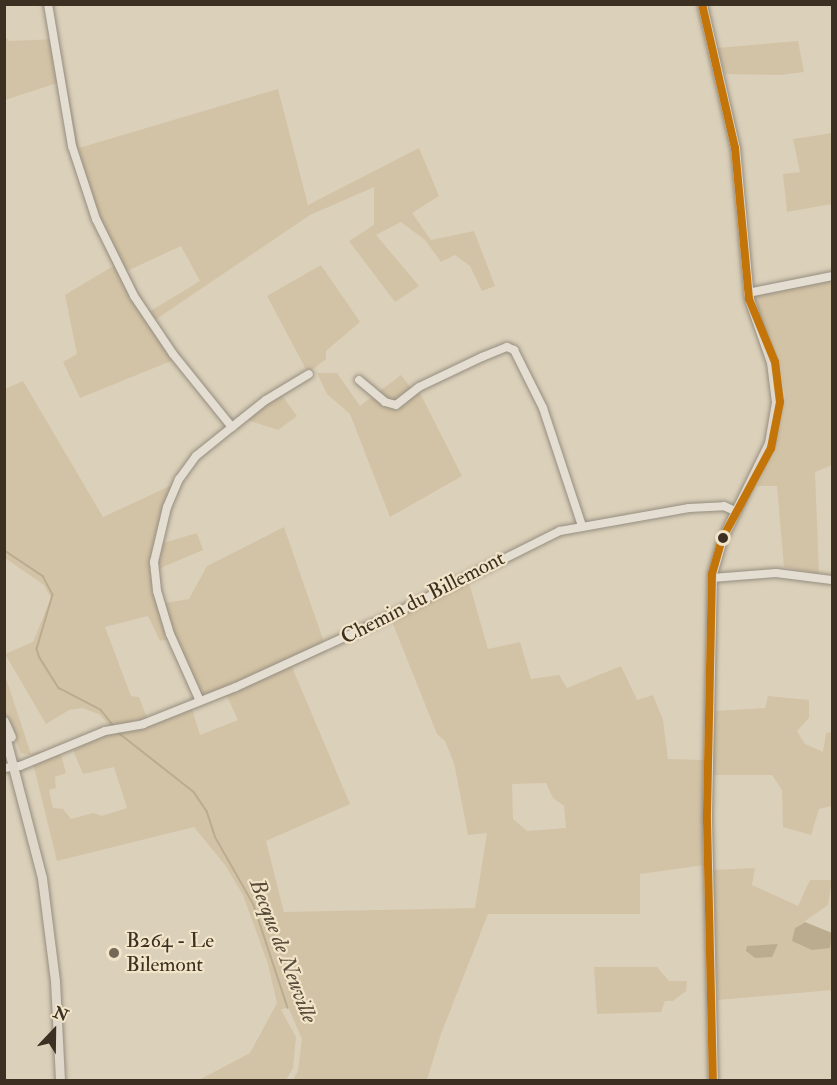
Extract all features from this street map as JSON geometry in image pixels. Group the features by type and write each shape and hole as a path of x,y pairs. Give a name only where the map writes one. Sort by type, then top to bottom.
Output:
{"main road":[{"path":"702,4 735,148 748,293 777,369 780,411 771,448 720,546 712,578 707,821 712,962 712,1080"},
{"path":"4,722 13,765"},
{"path":"4,732 30,821 51,946 60,1080"}],"street":[{"path":"48,4 72,146 96,219 134,296 173,354 232,427"},
{"path":"748,293 832,276"},
{"path":"359,380 385,402 396,405 419,387 482,357 505,348 514,350 543,408 582,526"},
{"path":"200,700 170,634 157,591 154,562 165,515 179,479 196,456 266,400 309,374"},
{"name":"Chemin du Billemont","path":"13,765 46,756 118,729 143,724 339,641 548,536 582,526 689,508 724,506 737,512"},
{"path":"712,578 776,573 832,580"}],"shaded area":[{"path":"4,35 9,41 58,39 79,148 278,89 308,205 419,148 439,196 412,213 431,240 474,231 495,286 482,291 470,266 455,255 441,262 425,240 401,222 376,235 419,286 395,302 349,241 374,225 374,187 310,215 155,320 181,357 80,398 63,362 77,354 65,295 113,266 89,211 70,152 60,82 5,100","holes":["181,246 200,281 149,312 127,271"]},
{"path":"798,41 804,72 781,75 725,74 717,48"},
{"path":"832,133 832,204 787,212 783,174 800,172 793,139"},
{"path":"321,265 360,322 326,351 326,359 308,373 267,296"},
{"path":"832,277 832,465 815,472 819,574 784,567 777,486 757,486 778,437 785,396 779,363 752,292"},
{"path":"488,351 418,389 462,476 390,517 350,414 327,394 317,373 337,373 360,406 401,375 411,388"},
{"path":"23,381 103,517 170,486 178,487 160,544 197,533 203,550 151,572 159,604 189,599 207,566 284,527 327,651 292,667 350,804 266,841 284,912 475,908 487,833 468,835 454,763 445,741 437,734 391,619 468,579 488,649 520,642 531,679 559,675 567,688 621,666 637,700 653,695 663,720 668,759 704,760 705,865 640,874 640,914 488,914 441,1034 427,1080 293,1080 298,1071 302,1039 288,1007 281,1010 296,1037 293,1068 286,1080 199,1080 250,1053 277,1003 268,964 243,895 225,865 194,827 57,861 31,755 21,753 5,714 4,672 31,754 54,748 61,755 66,773 55,777 56,788 49,790 53,808 63,809 71,819 93,813 102,816 127,808 114,767 83,774 73,750 104,735 140,730 192,709 200,735 238,720 227,696 206,703 176,637 160,641 148,616 105,627 131,696 139,697 147,718 111,727 99,714 82,708 69,710 46,724 5,654 33,642 51,598 44,585 5,558 5,389","holes":["546,783 553,798 564,806 566,828 527,831 513,819 512,784"]},
{"path":"278,390 297,416 278,430 247,420"},
{"path":"768,696 809,700 809,718 797,731 805,744 823,752 826,733 832,732 832,806 819,809 811,835 783,827 782,790 772,775 713,775 715,711 765,708"},
{"path":"755,868 752,885 798,906 810,880 832,880 828,905 795,928 832,944 832,990 718,1000 713,870"},
{"path":"805,922 832,933 830,948 812,950 792,941 795,928"},
{"path":"778,944 772,957 755,958 746,951 747,946"},
{"path":"594,967 657,967 669,981 687,981 686,991 673,1001 665,1001 661,1012 597,1014"}],"waterway":[{"name":"Becque de Neuville","path":"4,550 43,576 53,595 37,649 40,658 59,688 101,710 113,725"},
{"name":"Becque de Neuville","path":"119,733 194,792 207,811 216,838 254,905 288,1008"}],"transit line":[{"path":"702,4 735,148 749,299 775,362 780,402 771,448 722,539 712,574 707,821 713,1080"}],"place":[{"name":"B264 - Le Bilemont","path":"114,953"}]}
